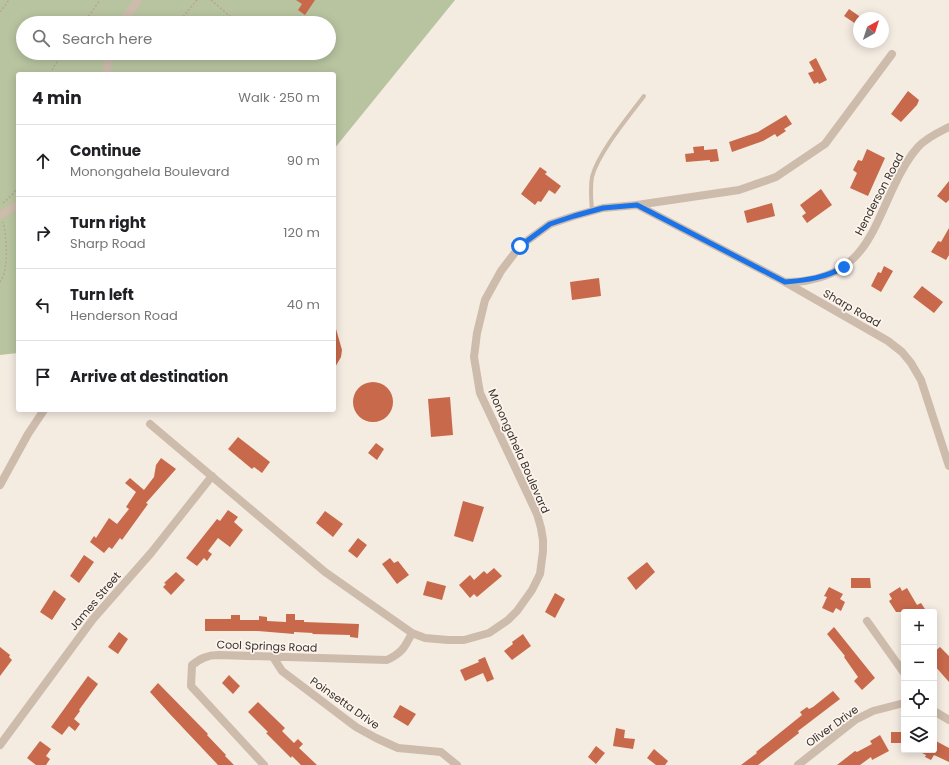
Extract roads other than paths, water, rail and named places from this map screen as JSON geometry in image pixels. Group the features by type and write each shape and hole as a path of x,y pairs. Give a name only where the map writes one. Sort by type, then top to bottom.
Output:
{"street":[{"path":"127,16 138,0"},
{"name":"Monongahela Boulevard","path":"150,424 325,572 412,633 425,638 464,640 489,633 508,620 528,596 540,574 543,551 543,540 537,514 480,393 474,357 477,333 485,300 501,271 520,246 550,224 603,208 637,205 739,190 776,177 825,144 892,54"},
{"path":"106,72 109,60"},
{"name":"Henderson Road","path":"785,282 810,280 831,274 844,267 855,258 871,235 906,161 919,145 949,127"},
{"name":"Sharp Road","path":"637,205 785,282 888,341 902,352 911,363 921,380 949,466"},
{"path":"1,214 16,206"},
{"path":"0,485 28,434 43,412"},
{"name":"James Street","path":"0,745 93,618 151,553 212,476"},
{"path":"867,621 901,669"},
{"name":"Cool Springs Road","path":"264,765 191,686 192,665 199,659 210,655 387,660 396,656 403,649 412,633"},
{"name":"Poinsetta Drive","path":"273,657 282,671 356,727 398,748 441,752 457,765"},
{"name":"Oliver Drive","path":"798,765 855,720 873,711 901,704"},
{"path":"937,713 949,720"}],"lane":[{"path":"592,211 590,189 592,176 598,162 644,96"}]}
